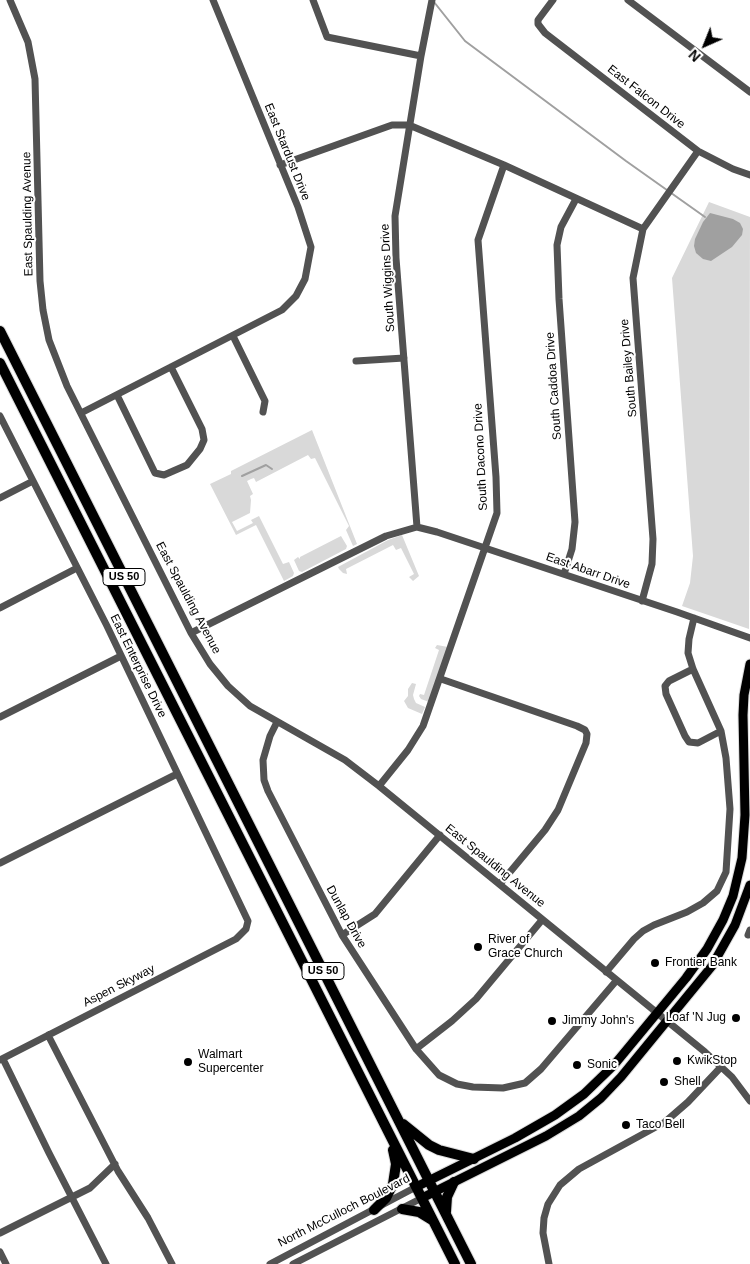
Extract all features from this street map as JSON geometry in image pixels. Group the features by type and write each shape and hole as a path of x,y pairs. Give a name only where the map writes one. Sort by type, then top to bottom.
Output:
{"highway":[{"name":"US 50","path":"0,331 471,1264"},
{"name":"US 50","path":"0,363 455,1264"},
{"path":"399,1120 429,1145 439,1150 474,1159"},
{"path":"374,1210 389,1193 396,1175 395,1157 389,1134"},
{"path":"446,1213 447,1197 454,1182"},
{"path":"402,1209 418,1212 433,1220"}],"main road":[{"name":"North McCulloch Boulevard","path":"416,1188 541,1123 584,1094 614,1065 702,958 723,920 738,877 748,815 743,715 744,695 750,664"},
{"path":"422,1198 546,1136 579,1116 612,1087 697,987 719,956 735,925 750,885"}],"street":[{"name":"East Spaulding Avenue","path":"10,0 28,42 35,79 40,281 45,324 60,370 80,413 192,633 210,664 228,686 250,706 345,760 380,786 721,1067 750,1101"},
{"name":"East Stardust Drive","path":"213,0 298,207 311,247 305,279 296,296 282,310 233,336"},
{"path":"314,0 327,37 421,56"},
{"name":"South Wiggins Drive","path":"417,527 396,258 395,216 409,125 432,0"},
{"name":"East Falcon Drive","path":"553,0 541,15 538,24 545,33 698,151 732,169 750,175"},
{"path":"628,0 750,92"},
{"path":"280,165 392,125 409,125 504,165 643,229"},
{"name":"South Bailey Drive","path":"642,600 653,552 633,278 643,229 698,151"},
{"name":"South Dacono Drive","path":"380,786 420,734 429,713 497,513 496,477 478,240 504,165"},
{"name":"South Caddoa Drive","path":"564,574 572,549 575,522 559,300 557,245 562,227 576,199"},
{"path":"80,413 233,336 265,401 263,412"},
{"path":"356,360 404,358"},
{"path":"117,395 155,473 164,475 186,465 200,449 204,440 202,430 171,367"},
{"name":"East Enterprise Drive","path":"0,416 121,656 246,915 248,920 246,929"},
{"path":"0,498 33,481"},
{"path":"192,633 386,536 417,527"},
{"name":"East Abarr Drive","path":"417,527 564,574 750,638"},
{"path":"0,608 77,568"},
{"path":"606,972 643,931 703,904 717,891 726,872 730,809 726,758 721,731 693,669 688,649 694,618"},
{"path":"0,717 121,656"},
{"path":"693,669 669,681 665,686 666,694 689,742 698,744 721,731"},
{"path":"441,679 577,726 585,730 587,734 586,743 558,810 545,830 500,884"},
{"name":"Dunlap Drive","path":"277,722 270,736 263,760 264,780 268,791 342,935 416,1049 439,1075 457,1084 473,1087 512,1087 525,1083 533,1077 616,980"},
{"path":"0,863 177,774"},
{"path":"342,935 362,924 374,914 440,835"},
{"path":"416,1049 452,1021 476,999 542,920"},
{"name":"Aspen Skyway","path":"1,1059 230,942 244,933 246,929"},
{"path":"48,1035 115,1164 148,1218 172,1264"},
{"path":"1,1059 106,1264"},
{"path":"549,1264 544,1243 543,1224 548,1204 556,1190 569,1176 586,1165 665,1122 681,1110 721,1067"},
{"path":"0,1233 90,1188 115,1164"},
{"name":"North McCulloch Boulevard","path":"270,1264 416,1188"},
{"name":"North McCulloch Boulevard","path":"293,1264 422,1198"},
{"path":"0,1252 6,1264"}],"shaded area":[{"path":"709,202 750,217 749,629 682,606 690,583 693,556 672,278"},
{"path":"710,213 733,219 740,223 743,229 742,235 732,247 711,261 703,259 696,253 694,246 695,239 703,222"},
{"path":"312,430 357,544 353,546 346,530 349,526 315,458 311,459 308,455 256,482 254,478 247,481 253,494 250,496 250,513 232,522 237,531 253,523 251,520 259,516 283,564 289,562 294,573 293,576 284,581 256,525 236,535 210,484 231,474 231,471"},
{"path":"402,535 419,576 413,581 409,577 414,574 401,548 396,550 393,545 346,569 347,574 339,569 338,567 388,540"},
{"path":"341,536 347,546 346,549 302,572 299,571 294,560 298,557 300,559 300,557"},
{"path":"437,645 448,647 429,702 421,699 419,696 420,694 424,695 439,650 435,648"},
{"path":"412,683 416,684 413,695 416,703 425,707 422,714 408,708 404,701 408,696 408,689"}],"waterway":[{"path":"434,2 465,41 626,161 705,217"},
{"path":"242,476 266,465 272,469"}],"place":[{"name":"River of Grace Church","path":"478,947"},
{"name":"Frontier Bank","path":"655,963"},
{"name":"Loaf 'N Jug","path":"736,1018"},
{"name":"Jimmy John's","path":"552,1021"},
{"name":"KwikStop","path":"677,1061"},
{"name":"Walmart Supercenter","path":"188,1062"},
{"name":"Sonic","path":"577,1065"},
{"name":"Shell","path":"664,1082"},
{"name":"Taco Bell","path":"626,1125"}]}
